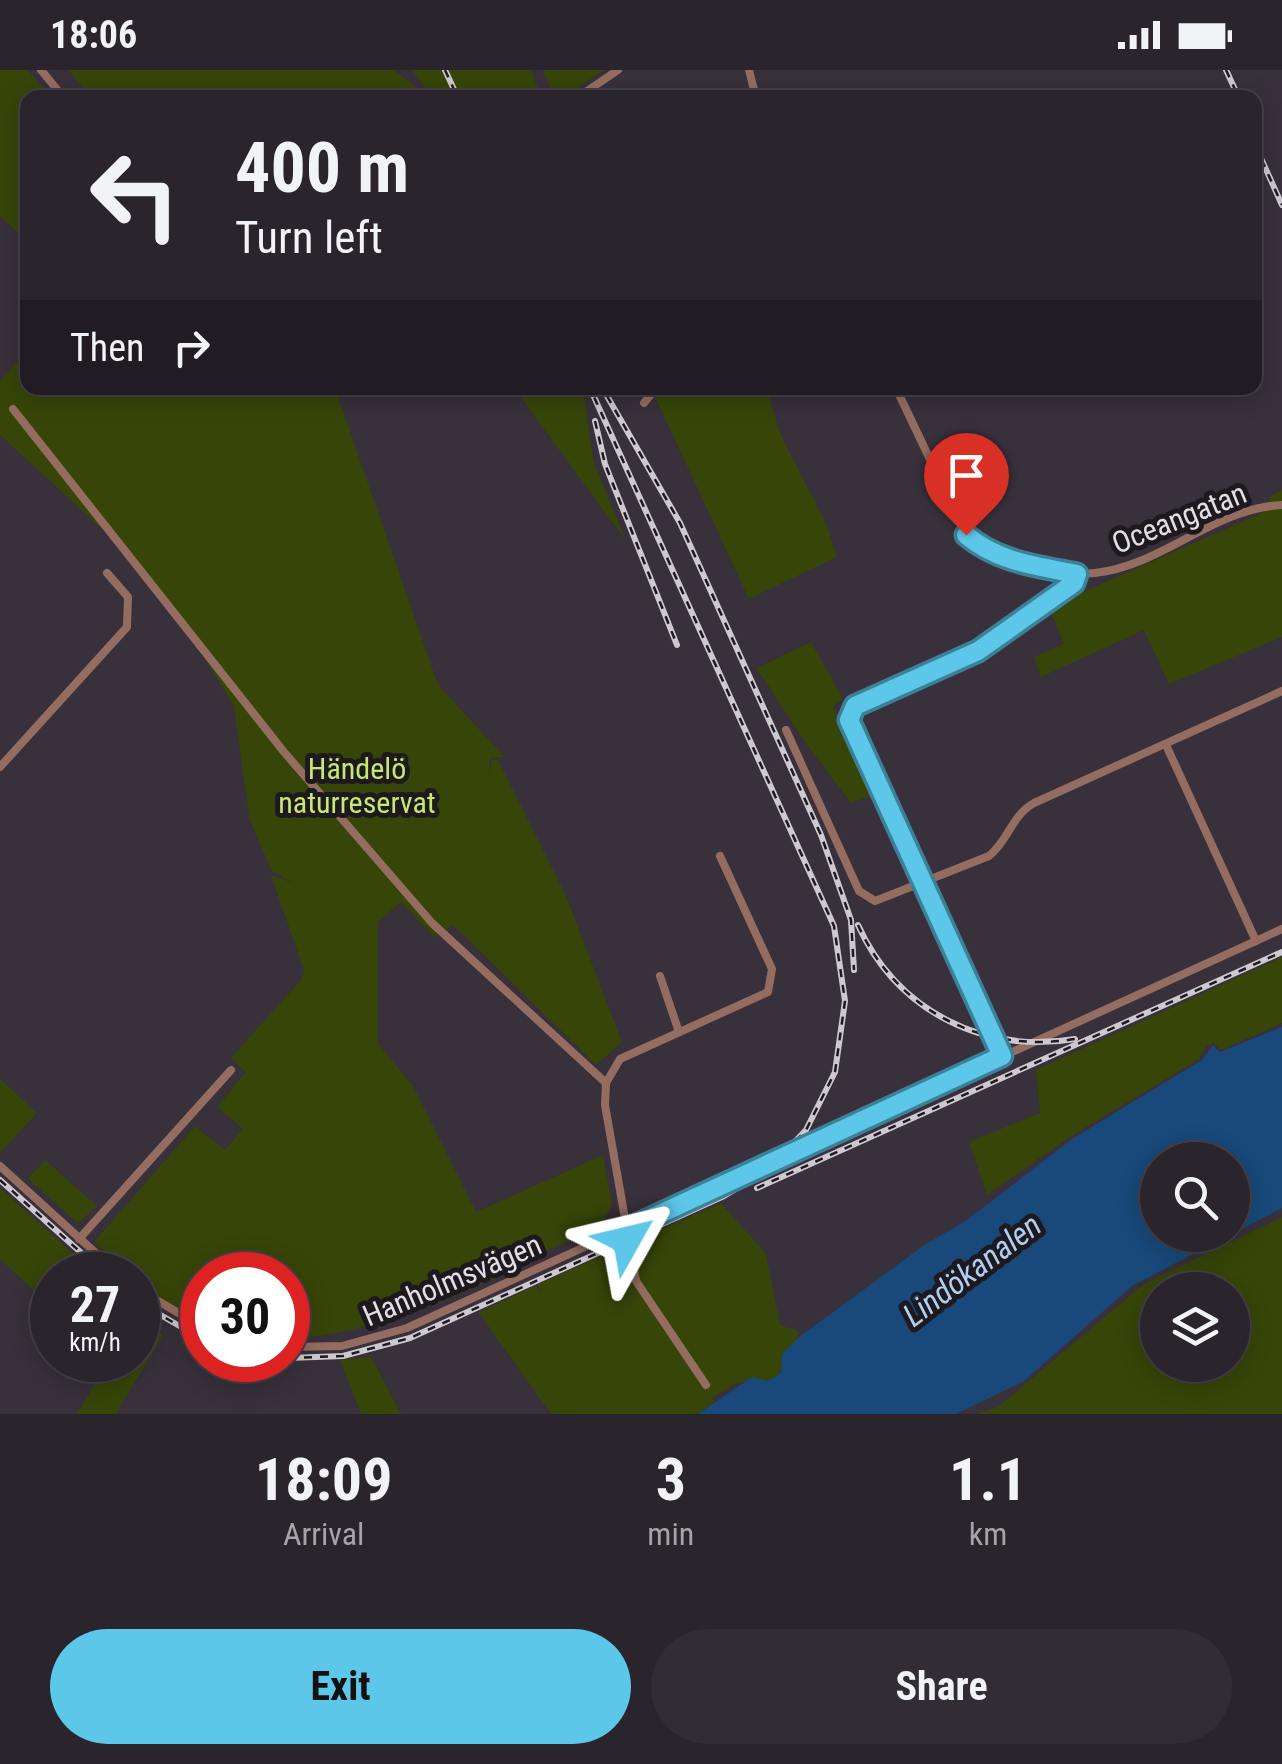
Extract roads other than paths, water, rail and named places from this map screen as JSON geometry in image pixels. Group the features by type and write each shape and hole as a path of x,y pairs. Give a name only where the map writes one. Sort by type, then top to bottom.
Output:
{"street":[{"path":"42,70 58,90"},
{"path":"589,90 618,70"},
{"path":"644,403 650,395"},
{"name":"Oceangatan","path":"899,395 966,535 984,550 1004,559 1077,574 1113,570 1244,511 1282,505"},
{"path":"13,408 284,752 432,924 606,1083"},
{"path":"0,767 127,626 128,597 107,573"},
{"path":"1002,1056 848,712 978,651 1062,593 1077,574"},
{"path":"786,730 859,891 875,901 989,856 1001,846 1022,810 1282,691"},
{"path":"1166,745 1256,942"},
{"path":"706,1385 655,1315 636,1281 605,1105 606,1083 620,1059 768,992 773,984 772,969 720,856"},
{"name":"Hanholmsvägen","path":"310,1347 342,1346 392,1334 1282,930"},
{"path":"660,976 679,1032"},
{"path":"80,1238 230,1070"},
{"path":"0,1166 95,1252"}],"water":[{"name":"Lindökanalen","path":"1282,1027 1282,1208 1250,1225 1250,1142 1140,1142 1140,1252 1197,1252 1159,1272 1140,1272 1140,1282 1024,1381 956,1414 698,1414 752,1377 768,1381 781,1373 782,1354 798,1338 923,1246 967,1220 1072,1139 1202,1060 1213,1046 1220,1052"}],"railway":[{"path":"445,70 454,90"},
{"path":"1226,70 1235,90"},
{"path":"1262,161 1282,205"},
{"path":"310,1357 343,1356 410,1338 724,1196 769,1169 806,1130 835,1072 845,1001 834,926 593,395"},
{"path":"607,396 680,523 821,835 851,920 854,970"},
{"path":"595,421 605,464 677,645"},
{"path":"858,925 895,981 947,1020 1008,1040 1075,1039"},
{"path":"757,1188 1282,952"},
{"path":"0,1180 80,1252"},
{"path":"160,1315 180,1326"}],"park label":[{"name":"Händelö naturreservat","path":"357,785"}]}
